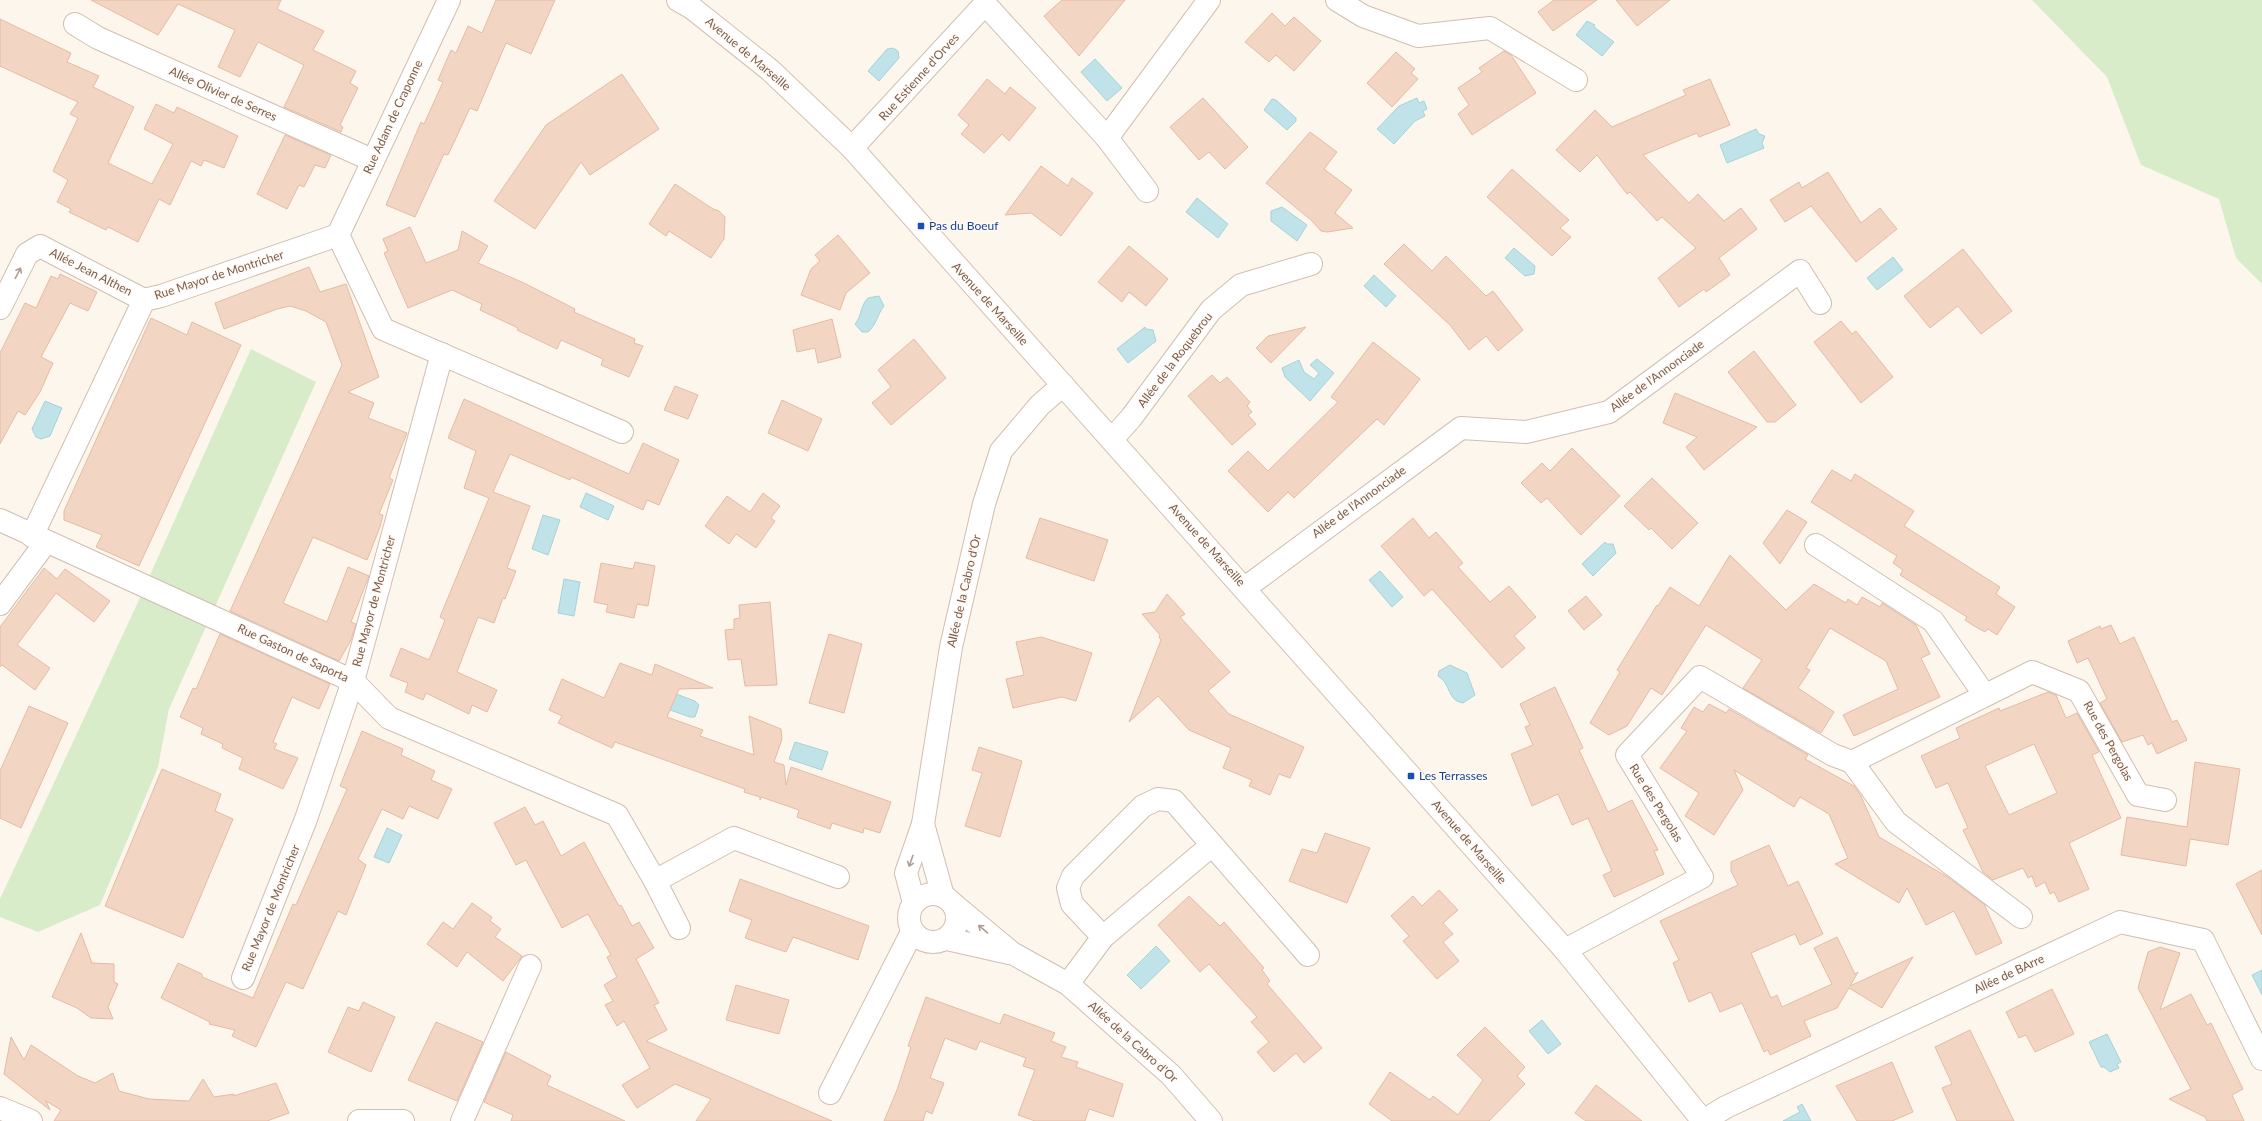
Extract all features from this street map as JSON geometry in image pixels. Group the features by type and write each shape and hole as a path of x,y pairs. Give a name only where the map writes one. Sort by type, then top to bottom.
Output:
{"street":[{"name":"Rue Adam de Craponne","path":"338,235 372,160 449,0"},
{"name":"Avenue de Marseille","path":"678,0 692,8 770,70 852,148 1245,588 1564,950 1703,1121"},
{"path":"1107,138 1209,0"},
{"path":"1337,0 1363,16 1418,36 1490,28 1576,80"},
{"name":"Rue Estienne d'Orves","path":"852,148 987,2 1107,138 1147,190"},
{"name":"Allée Olivier de Serres","path":"75,24 98,38 372,160"},
{"path":"338,235 383,329 622,432"},
{"name":"Rue Mayor de Montricher","path":"0,604 39,539 144,300 161,296 338,235"},
{"name":"Allée Jean Althen","path":"0,308 27,254 40,246 144,300"},
{"name":"Allée de la Roquebrou","path":"1112,439 1131,418 1211,310 1241,285 1311,264"},
{"name":"Allée de l’Annonciade","path":"1245,588 1461,428 1526,432 1609,412 1800,272 1820,303"},
{"name":"Rue Mayor de Montricher","path":"243,978 306,819 353,681 442,354"},
{"name":"Allée de la Cabro d'Or","path":"914,903 906,873 923,824 951,647 984,504 1000,451 1040,405 1063,385"},
{"name":"Rue Gaston de Saporta","path":"0,520 39,539 179,600 353,681 389,718 617,815 655,881 679,928"},
{"path":"1816,545 1933,621 1984,694"},
{"name":"Rue des Pergolas","path":"1564,950 1702,877 1627,755 1700,677 1833,755 1852,762 1984,694 2032,672 2080,691 2138,796 2165,800"},
{"path":"1852,762 1896,822 2021,917"},
{"path":"1103,936 1072,904 1068,888 1073,876 1143,806 1158,799 1174,801 1308,955"},
{"name":"Allée de la Cabro d'Or","path":"923,824 948,900 1012,953 1068,984 1171,1075 1211,1121"},
{"path":"655,881 734,838 838,877"},
{"path":"1068,984 1103,936 1212,845"},
{"path":"933,894 948,900 958,916 955,929 947,939 935,943 922,941 912,932 909,922 909,912 914,903 922,896 933,894"},
{"name":"Allée de BArre","path":"1703,1121 1726,1107 2120,922 2203,940 2262,1059"},
{"path":"830,1094 912,932"},
{"name":"Allée de la Cabro d'Or","path":"947,939 1012,953"},
{"path":"462,1121 530,966"},
{"path":"0,1108 30,1121"},
{"path":"359,1121 403,1121"}],"green space":[{"path":"2032,0 2262,0 2262,284 2236,258 2219,199 2141,165 2107,77"},
{"path":"251,349 316,382 169,709 158,767 100,905 38,932 0,917 0,899 138,602"}],"water":[{"path":"1587,21 1595,25 1594,27 1614,42 1602,56 1576,35"},
{"path":"893,48 898,51 899,58 879,81 868,71 887,49"},
{"path":"1095,59 1122,88 1107,101 1081,72"},
{"path":"1417,98 1419,103 1424,101 1427,109 1423,111 1425,116 1415,121 1394,144 1377,129 1399,106"},
{"path":"1272,99 1276,100 1296,118 1296,121 1287,130 1264,110"},
{"path":"1756,129 1759,134 1765,136 1762,143 1764,148 1727,163 1720,145"},
{"path":"1197,198 1228,224 1218,238 1186,212"},
{"path":"1282,207 1307,225 1297,241 1271,221 1271,211"},
{"path":"1514,248 1535,266 1534,274 1525,276 1505,258"},
{"path":"1893,257 1903,270 1877,290 1867,278"},
{"path":"1374,275 1396,296 1386,307 1364,286"},
{"path":"879,296 884,306 871,329 868,332 862,332 855,324 859,318 865,301 868,298"},
{"path":"1145,327 1146,329 1153,330 1156,341 1128,363 1117,349"},
{"path":"1317,359 1334,373 1310,401 1285,377 1282,368 1299,360 1304,372 1314,379 1319,373 1310,365"},
{"path":"45,401 62,408 50,436 41,439 36,437 32,429"},
{"path":"586,493 614,506 608,520 580,507"},
{"path":"543,515 560,520 548,555 532,549"},
{"path":"1605,542 1607,544 1613,544 1616,553 1593,576 1582,564"},
{"path":"1380,571 1403,597 1392,607 1369,580"},
{"path":"564,579 580,582 574,616 558,613"},
{"path":"1450,665 1467,673 1475,695 1463,703 1454,699 1445,683 1438,676 1439,671"},
{"path":"676,694 695,701 699,705 695,717 690,717 670,710"},
{"path":"795,742 828,752 822,770 789,759"},
{"path":"387,828 402,835 389,863 374,857"},
{"path":"1156,946 1170,961 1141,989 1127,975"},
{"path":"2262,970 2262,995 2252,975"},
{"path":"1542,1020 1561,1044 1548,1054 1529,1031"},
{"path":"2107,1034 2121,1062 2117,1064 2119,1068 2110,1072 2104,1067 2101,1067 2089,1042"},
{"path":"1802,1104 1811,1121 1783,1121 1800,1112 1797,1107"}],"building":[{"path":"91,0 281,0 277,9 324,31 313,50 356,71 350,83 358,88 340,125 343,127 341,132 284,107 304,65 258,42 240,77 218,67 235,30 178,4 158,35"},
{"path":"496,0 555,0 531,54 506,43 477,111 470,108 448,155 444,154 415,217 386,205 421,122 424,124 443,82 438,80 451,50 456,53 468,26 482,33"},
{"path":"1062,0 1125,0 1079,56 1044,16"},
{"path":"1554,0 1597,0 1553,31 1538,12"},
{"path":"1616,0 1670,0 1637,26"},
{"path":"1272,13 1285,26 1294,17 1321,41 1294,71 1276,55 1269,62 1245,42"},
{"path":"0,19 71,53 67,62 99,76 93,87 134,107 108,163 152,184 173,144 144,129 156,104 174,113 177,107 238,136 224,168 204,160 201,166 191,161 170,205 159,199 138,242 108,227 106,230 69,212 71,209 57,202 68,180 53,171 78,118 70,114 78,102 0,66"},
{"path":"1504,51 1511,55 1536,93 1472,135 1458,114 1469,105 1458,88 1482,72 1479,68"},
{"path":"1396,52 1415,69 1411,73 1418,79 1392,107 1367,83"},
{"path":"622,74 659,129 590,175 581,162 535,229 494,201 546,125"},
{"path":"987,79 1005,94 1010,87 1036,108 1009,141 1002,134 984,153 961,134 969,125 958,115"},
{"path":"1710,79 1730,125 1699,137 1697,133 1643,155 1689,203 1698,194 1724,221 1741,208 1757,229 1719,258 1730,275 1706,292 1704,289 1679,307 1658,278 1696,248 1662,217 1657,221 1630,192 1627,194 1597,155 1580,172 1556,150 1595,110 1612,127 1686,95 1683,90"},
{"path":"1203,98 1248,147 1225,169 1209,152 1199,160 1170,127"},
{"path":"1310,132 1337,152 1324,169 1352,190 1335,213 1353,228 1327,232 1321,231 1311,220 1266,183"},
{"path":"285,135 331,155 325,168 315,165 304,187 299,185 287,209 257,194"},
{"path":"1041,166 1068,186 1072,178 1093,193 1061,236 1031,213 1005,215"},
{"path":"1512,169 1569,220 1560,228 1571,237 1552,256 1487,197"},
{"path":"1828,172 1861,223 1880,208 1897,229 1856,262 1811,206 1785,222 1770,200 1799,182 1802,188"},
{"path":"675,184 713,209 719,211 725,217 724,239 711,258 669,231 666,236 649,224"},
{"path":"410,227 426,263 458,250 462,231 488,246 478,263 524,283 575,309 574,312 635,339 634,343 643,346 629,377 601,365 603,359 561,340 557,349 517,330 518,328 480,310 482,304 452,290 408,308 384,253 388,251 383,239"},
{"path":"838,235 870,273 846,293 840,310 801,295 811,269 820,261 815,255"},
{"path":"1404,244 1432,271 1446,256 1486,296 1493,291 1523,330 1498,351 1486,336 1469,350 1450,325 1384,264"},
{"path":"1129,246 1168,279 1146,306 1129,292 1122,302 1098,282"},
{"path":"1963,249 2012,311 1981,334 1958,306 1930,328 1904,296"},
{"path":"309,267 320,292 346,284 379,377 348,392 374,403 368,418 407,433 389,478 393,480 379,514 383,515 380,527 367,560 313,537 283,603 327,622 348,567 369,576 351,622 356,624 351,640 339,661 230,611 342,365 326,322 306,311 290,306 277,309 224,329 215,303"},
{"path":"60,274 97,292 88,311 70,303 41,357 53,363 40,392 25,415 18,411 0,444 0,353 25,303 36,308 51,276 58,279"},
{"path":"151,318 187,335 192,322 241,345 139,566 96,547 102,535 64,520 64,511"},
{"path":"832,319 841,357 818,363 815,348 797,352 793,330"},
{"path":"1841,321 1852,334 1856,331 1893,377 1861,403 1814,342"},
{"path":"1306,327 1271,363 1256,348 1268,336"},
{"path":"914,339 946,378 891,425 872,403 891,387 878,370"},
{"path":"1373,342 1420,379 1384,425 1377,419 1294,498 1288,492 1268,512 1228,471 1248,451 1268,471 1338,402 1331,397"},
{"path":"1754,351 1796,405 1775,422 1767,422 1728,372"},
{"path":"1212,375 1220,383 1227,377 1250,402 1247,406 1252,412 1248,415 1256,424 1232,445 1188,396"},
{"path":"675,386 698,395 688,419 664,410"},
{"path":"1675,393 1757,427 1704,470 1686,447 1697,437 1663,423"},
{"path":"464,399 629,474 643,443 679,460 659,505 647,500 643,510 571,477 570,480 510,454 493,492 530,506 507,568 516,571 505,599 503,598 494,623 478,617 457,672 497,690 487,712 472,705 469,714 426,693 423,700 405,692 408,683 390,676 401,648 429,660 445,620 440,617 489,498 464,488 476,451 448,438"},
{"path":"782,400 822,419 808,451 768,433"},
{"path":"1572,448 1620,496 1581,535 1547,498 1541,503 1521,483 1542,463 1550,471"},
{"path":"1832,470 1851,481 1855,474 1914,511 1904,526 2000,587 1996,594 2015,607 1997,635 1988,629 1985,632 1974,626 1965,620 1967,617 1900,575 1903,570 1893,563 1897,556 1811,502"},
{"path":"1652,478 1698,523 1672,549 1651,528 1649,530 1624,506"},
{"path":"763,493 780,506 771,518 775,521 756,548 736,534 729,544 705,526 727,496 750,512"},
{"path":"1787,510 1807,522 1780,564 1763,543"},
{"path":"1040,518 1108,540 1094,581 1026,558"},
{"path":"1413,518 1429,538 1436,532 1463,563 1458,567 1490,602 1509,586 1536,617 1514,636 1525,648 1502,668 1432,589 1424,596 1381,546"},
{"path":"1730,555 1786,610 1814,584 1846,603 1848,599 1857,605 1862,597 1880,607 1882,603 1916,625 1930,654 1921,658 1940,697 1854,736 1843,715 1898,689 1886,661 1830,628 1806,668 1810,670 1798,688 1834,712 1821,733 1743,688 1762,660 1706,625 1662,695 1651,688 1627,726 1609,735 1590,723 1620,672 1617,670 1657,605 1658,606 1670,587 1699,606"},
{"path":"635,562 655,566 648,606 637,604 634,618 606,612 608,605 594,602 601,563 633,569"},
{"path":"44,568 57,579 65,569 110,601 94,622 56,593 17,645 50,668 35,690 2,665 0,667 0,627"},
{"path":"1167,594 1185,614 1180,617 1230,672 1208,691 1229,714 1304,747 1290,778 1279,774 1270,795 1249,786 1252,780 1223,768 1231,748 1189,730 1158,696 1129,722 1161,640 1159,637 1160,635 1142,614 1155,612"},
{"path":"1586,596 1602,615 1584,630 1568,611"},
{"path":"770,602 777,685 745,686 741,659 728,660 725,630 734,629 734,619 740,618 739,605"},
{"path":"2111,625 2120,644 2134,637 2172,722 2177,720 2187,740 2157,754 2152,743 2148,745 2143,735 2122,742 2100,703 2107,699 2088,658 2077,663 2068,641 2100,626 2101,629"},
{"path":"220,634 330,684 319,709 292,697 273,742 277,744 274,749 298,758 283,789 239,769 243,758 222,748 223,744 201,734 203,728 180,717 193,688 196,689"},
{"path":"829,634 862,644 844,713 809,703"},
{"path":"1041,637 1092,653 1076,701 1062,697 1013,708 1006,679 1024,675 1016,642"},
{"path":"620,663 652,675 655,664 713,688 679,689 667,717 703,730 700,736 754,755 749,716 781,729 782,739 774,762 784,765 786,785 791,767 891,802 880,833 864,828 863,833 832,823 830,829 797,817 799,810 761,797 760,800 760,797 744,792 745,789 615,742 612,748 558,723 562,716 549,710 562,679 604,698"},
{"path":"1555,687 1583,748 1579,750 1608,812 1632,800 1658,850 1654,851 1664,874 1614,897 1603,875 1612,871 1588,818 1572,825 1558,794 1532,806 1511,754 1533,745 1525,727 1530,725 1520,704"},
{"path":"2048,692 2056,695 2066,718 2077,713 2099,752 2092,755 2121,818 2069,843 2089,889 2059,902 2054,892 2050,894 2045,882 2036,887 2032,876 2028,878 2023,868 1993,880 1983,872 1963,830 1968,828 1948,783 1936,788 1921,756 1960,738 1956,728 1999,708 2000,711","holes":["2034,744 2057,793 2009,815 1985,766"]},
{"path":"1709,704 1726,713 1729,709 1808,755 1805,759 1854,786 1861,796 1879,837 1946,876 1984,904 2002,943 1976,955 1954,911 1926,925 1907,888 1899,903 1835,864 1848,858 1829,814 1800,797 1794,807 1734,770 1743,790 1714,835 1685,816 1699,793 1660,768 1687,731 1681,728 1694,707 1703,712"},
{"path":"29,706 68,723 21,828 0,818 0,771"},
{"path":"362,731 403,749 401,755 435,771 431,780 452,789 438,819 409,806 403,819 382,809 358,859 366,865 346,915 338,911 303,989 286,982 256,1047 232,1036 235,1030 209,1024 210,1022 161,998 178,963 202,974 202,977 253,998 293,904 296,905 347,789 340,786"},
{"path":"979,747 1022,761 1000,837 965,826 982,773 972,770"},
{"path":"2195,762 2240,769 2228,845 2190,839 2186,866 2121,855 2127,817 2187,827"},
{"path":"162,769 221,794 215,811 233,819 183,938 105,906"},
{"path":"525,807 535,825 543,821 561,856 584,842 619,906 621,905 632,926 639,922 654,948 636,959 659,1003 654,1005 667,1030 646,1041 832,1121 696,1121 711,1099 675,1084 637,1108 622,1085 650,1068 624,1021 617,1026 605,1005 613,1001 604,985 617,977 607,957 611,955 588,914 562,928 526,860 516,865 494,823"},
{"path":"1325,833 1370,848 1347,903 1289,881 1302,849 1317,853"},
{"path":"1769,845 1788,886 1798,881 1823,934 1800,945 1795,934 1751,953 1771,998 1777,995 1782,1007 1832,984 1814,948 1837,937 1855,974 1858,972 1850,986 1913,957 1882,1008 1849,988 1837,1008 1804,1021 1811,1036 1770,1055 1768,1050 1764,1052 1742,1003 1720,1012 1711,992 1689,1002 1673,963 1679,960 1660,921 1738,885 1731,871 1731,862"},
{"path":"2262,870 2262,935 2236,884"},
{"path":"740,879 869,926 858,960 793,937 786,952 745,938 752,920 729,911"},
{"path":"1439,890 1458,910 1443,923 1453,934 1443,942 1459,961 1437,979 1403,941 1409,936 1391,916 1413,896 1422,906"},
{"path":"1189,896 1220,926 1224,922 1264,968 1262,970 1270,981 1267,984 1322,1048 1304,1063 1296,1053 1274,1072 1257,1052 1269,1042 1251,1022 1257,1017 1209,964 1200,972 1158,925"},
{"path":"472,903 492,917 490,921 501,929 495,937 522,956 503,981 467,952 457,967 427,944 443,922 453,929"},
{"path":"81,933 92,963 114,964 114,982 118,984 108,1007 113,1019 91,1018 77,1008 52,997"},
{"path":"2160,947 2180,953 2160,1010 2191,994 2207,1025 2211,1023 2243,1089 2232,1095 2244,1121 2207,1121 2205,1117 2169,1099 2191,1089 2138,988 2148,952"},
{"path":"736,985 789,1000 779,1034 726,1020"},
{"path":"2052,989 2074,1034 2035,1052 2026,1035 2019,1038 2006,1012"},
{"path":"926,997 1000,1024 1004,1014 1055,1033 1051,1041 1066,1047 1061,1057 1078,1062 1076,1067 1123,1084 1113,1117 1089,1109 1085,1121 1035,1121 1018,1115 1035,1070 1023,1066 1026,1058 980,1041 976,1050 945,1038 930,1078 944,1083 932,1114 926,1111 923,1121 884,1121 897,1090 911,1047 908,1046"},
{"path":"363,1002 395,1017 371,1072 328,1052 348,1007 359,1011"},
{"path":"436,1022 483,1042 457,1101 408,1080"},
{"path":"1485,1027 1525,1067 1517,1076 1525,1084 1489,1121 1392,1121 1369,1104 1390,1072 1430,1100 1433,1096 1458,1115 1483,1080 1457,1055"},
{"path":"1970,1030 2014,1121 1957,1121 1942,1088 1952,1084 1935,1047"},
{"path":"11,1037 24,1060 31,1045 78,1076 95,1083 113,1073 119,1091 149,1099 189,1101 203,1079 214,1097 234,1094 233,1096 276,1083 289,1113 267,1121 54,1121 61,1110 46,1101 50,1110 4,1074"},
{"path":"506,1052 551,1076 547,1085 625,1121 511,1121 513,1115 484,1102"},
{"path":"1892,1062 1913,1112 1892,1121 1857,1121 1836,1086"},
{"path":"1596,1085 1642,1121 1586,1121 1575,1113"}],"place":[{"name":"Pas du Boeuf","path":"921,226"},
{"name":"Les Terrasses","path":"1411,776"}]}
